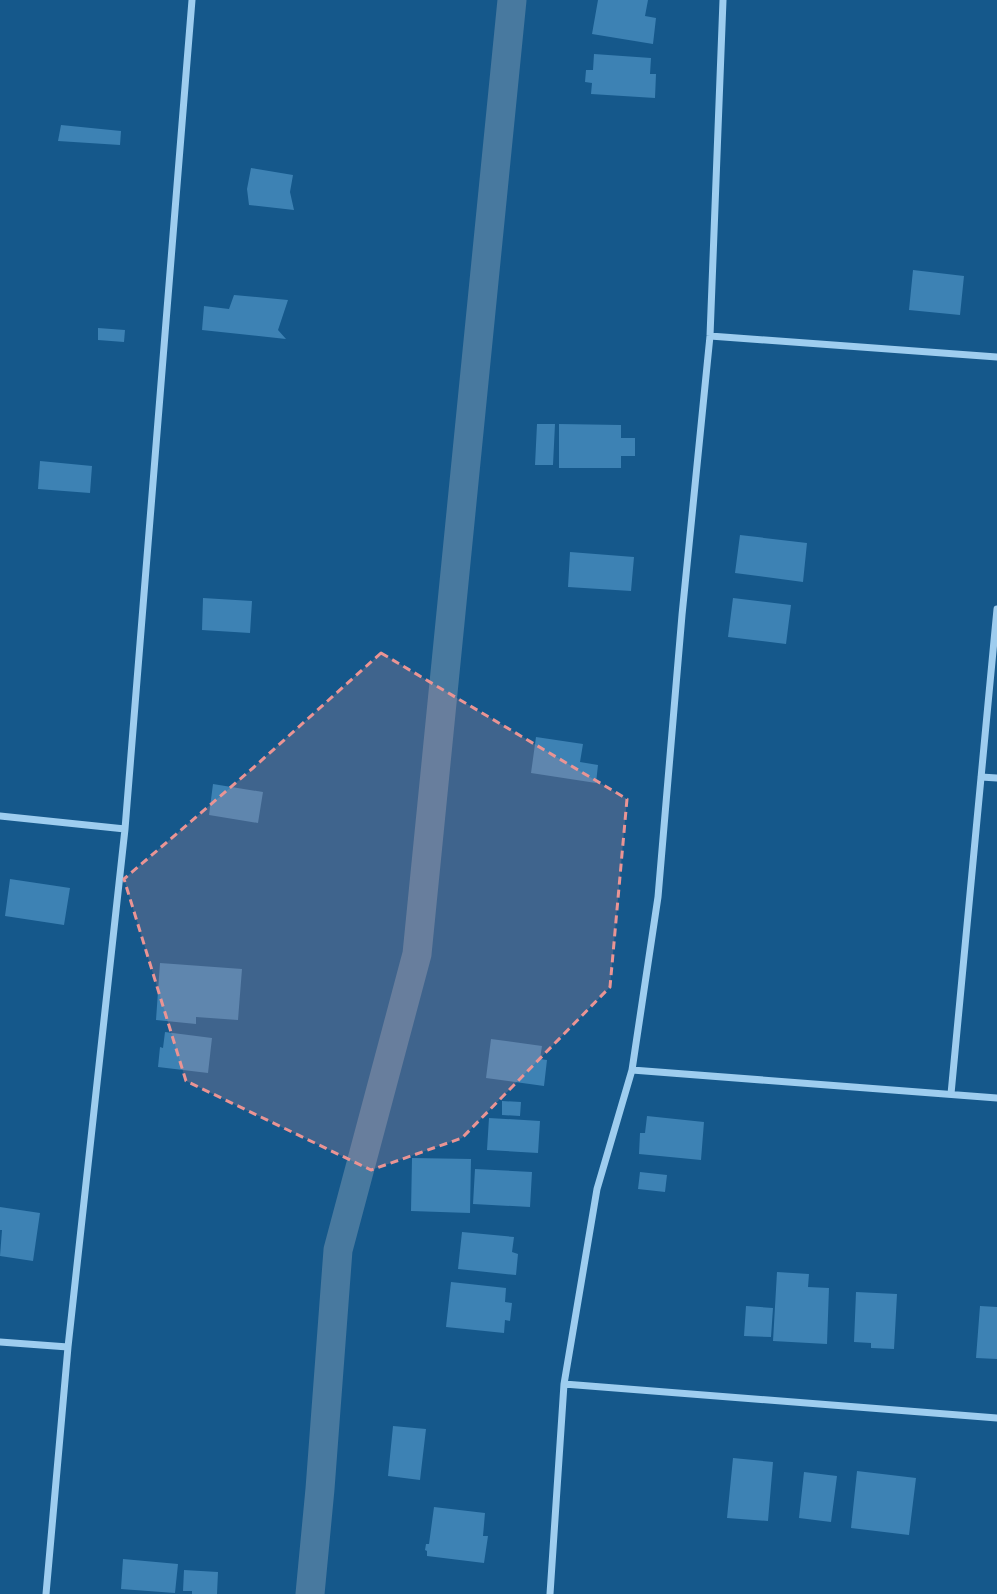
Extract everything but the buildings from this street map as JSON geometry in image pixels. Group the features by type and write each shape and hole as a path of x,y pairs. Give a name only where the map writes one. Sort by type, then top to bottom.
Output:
{"street":[{"path":"46,1594 68,1347 124,829 192,0"},
{"path":"550,1594 564,1384 597,1189 632,1070 658,897 682,615 710,336 723,0"},
{"path":"710,336 997,357"},
{"path":"951,1094 997,609"},
{"path":"981,777 997,778"},
{"path":"0,816 124,829"},
{"path":"632,1070 997,1098"},
{"path":"0,1342 68,1347"},
{"path":"564,1384 997,1418"}],"highlighted area":[{"path":"381,653 627,799 610,987 462,1138 371,1170 186,1081 124,879 253,768"}],"waterway":[{"path":"310,1594 320,1489 338,1250 417,954 512,0"}]}
